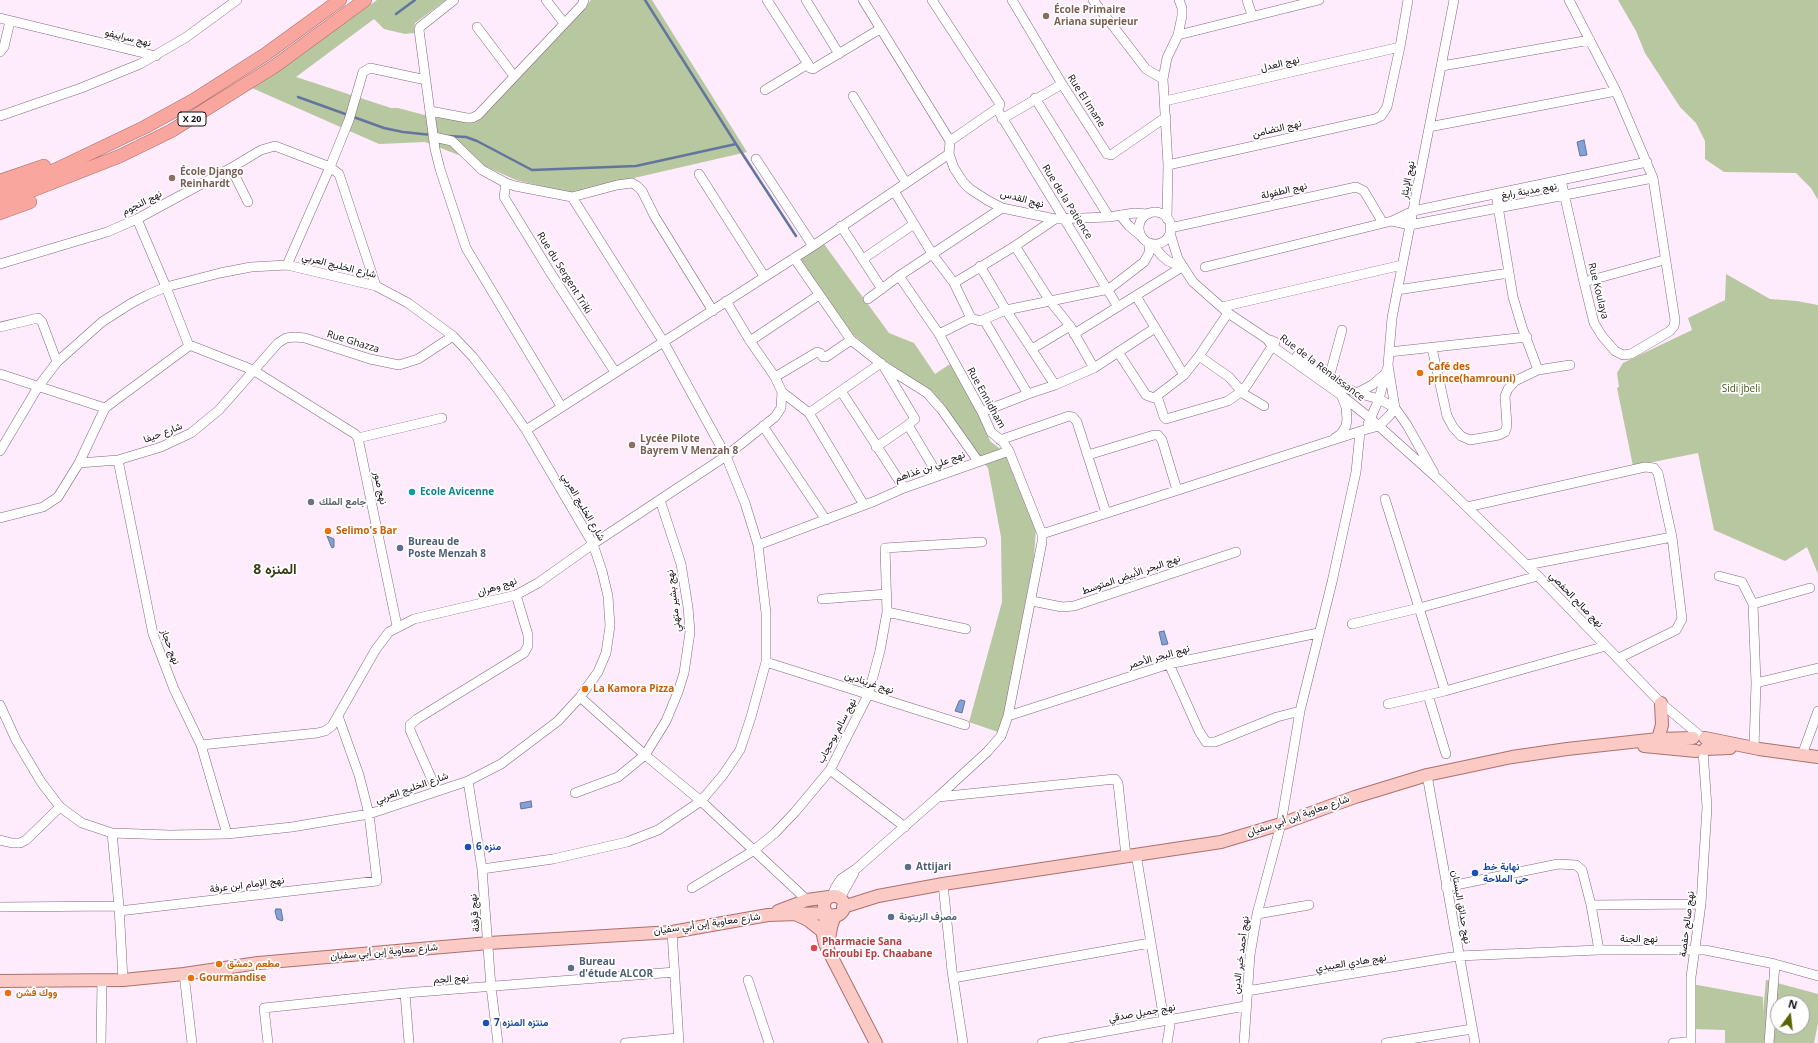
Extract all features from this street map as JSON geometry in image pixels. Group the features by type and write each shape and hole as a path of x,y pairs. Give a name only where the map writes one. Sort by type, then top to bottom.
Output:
{"highway":[{"name":"X 20","path":"0,192 55,170 112,143 194,100 266,54 340,0"},
{"name":"X 20","path":"0,203 120,156 171,131 275,66 365,0"},
{"path":"0,181 112,143"},
{"path":"0,213 36,200 120,156"}],"main road":[{"path":"1658,739 1662,725 1661,703"},
{"name":"شارع معاوية إبن أبي سفيان","path":"0,981 123,980 184,974 258,963 489,943 672,932 834,905 866,895 878,896 943,884 1220,842 1282,824 1355,797 1427,775 1512,757 1567,749 1658,739 1818,757"},
{"name":"شارع معاوية إبن أبي سفيان","path":"1621,744 1700,744"},
{"name":"شارع معاوية إبن أبي سفيان","path":"768,915 807,900 834,905"},
{"path":"834,905 822,931 825,944 876,1043"},
{"path":"828,950 834,905"},
{"path":"792,913 808,920 822,931"}],"street":[{"name":"نهج سراييفو","path":"0,18 156,56 185,38 237,0"},
{"path":"454,0 420,27 419,30 430,111 440,169 466,248 561,406"},
{"path":"546,0 564,22"},
{"path":"430,111 472,118 478,115 564,22 582,5 584,0"},
{"path":"767,0 810,68 813,69 880,29"},
{"path":"806,0 839,54"},
{"path":"863,0 950,141 996,108"},
{"name":"Rue de la Patience","path":"932,0 999,103 1000,106 996,108 1002,119 1109,289 1118,307"},
{"name":"Rue El Imane","path":"1012,0 1062,84 1108,154 1111,154 1166,117"},
{"path":"1093,0 1146,68 1163,79"},
{"path":"1157,396 1166,420 1228,401 1242,391 1272,342 1225,310 1199,289 1182,267 1175,250 1167,219 1168,165 1163,79 1169,53 1178,34 1182,12 1179,0"},
{"path":"1247,0 1252,16"},
{"path":"1178,34 1319,0"},
{"path":"1400,48 1408,0"},
{"name":"نهج الإيثار","path":"1387,370 1392,318 1397,290 1454,0"},
{"name":"Rue Koulaya","path":"1562,180 1584,282 1598,330 1615,351 1623,355 1629,355 1670,331 1674,326 1675,320 1664,260 1653,178 1616,91 1569,0"},
{"path":"0,52 4,47 10,21"},
{"path":"477,27 514,76"},
{"path":"1442,66 1590,40"},
{"name":"نهج العدل","path":"1165,101 1400,48"},
{"name":"نهج التضامن","path":"1168,165 1375,119 1381,116 1387,107 1400,48"},
{"path":"0,116 81,88 156,56"},
{"path":"765,90 808,64"},
{"path":"287,265 349,120 363,72 370,68 426,80"},
{"path":"1002,119 1035,98 1062,84"},
{"path":"1429,127 1616,91"},
{"path":"853,96 906,184"},
{"path":"1035,98 1109,217"},
{"path":"434,137 452,141 482,170 506,183 572,197 617,185 632,183 637,186 642,190 655,217 713,311"},
{"name":"نهج القدس","path":"950,141 949,154 954,168 963,182 987,200 1002,208 1066,220 1109,217 1134,213 1148,214"},
{"name":"نهج النجوم","path":"0,264 107,232 137,219 261,150 275,146 330,167"},
{"path":"526,430 561,406 713,311 764,276 813,246 949,154"},
{"path":"756,159 813,246"},
{"name":"نهج مدينة رابغ","path":"1387,222 1413,211 1647,162"},
{"path":"330,167 337,171 341,177 376,286"},
{"path":"231,168 248,202"},
{"path":"699,174 764,276"},
{"name":"نهج مدينة رابغ","path":"1410,225 1653,178"},
{"name":"Rue du Sergent Triki","path":"506,183 504,197 550,272 615,372"},
{"name":"نهج الطفولة","path":"1170,231 1356,187 1364,190 1387,222"},
{"path":"894,192 933,254 954,283 971,318 976,320 984,320 1006,310 1109,289 1144,262 1151,244"},
{"path":"1496,194 1497,208 1514,297 1538,370"},
{"path":"482,869 553,859 627,842 658,830 701,801 731,765 740,750 751,718 766,662 766,613 758,545 745,503 726,456 663,342 572,197"},
{"path":"868,299 899,276 1002,208"},
{"path":"1141,236 1140,224 1148,214 1158,213 1167,219"},
{"path":"1120,215 1129,226 1151,244 1162,256 1168,261 1182,267"},
{"path":"137,219 189,346"},
{"path":"954,283 1015,246 1055,219"},
{"path":"1205,267 1387,222 1410,225"},
{"path":"863,259 914,224"},
{"path":"841,226 882,289"},
{"path":"1151,244 1163,242 1170,231"},
{"path":"1015,246 1050,301 1072,330 1094,368"},
{"name":"نهج علي بن غذاهم","path":"758,545 978,461 942,410 927,393 882,365 851,340 794,258"},
{"path":"1584,282 1664,260"},
{"name":"شارع الخليج العربي","path":"0,451 38,387 57,362 115,312 147,295 166,287 220,273 251,267 287,265 376,286 408,303 453,336 473,357 500,390 526,430 593,544 608,596 610,626 606,653 598,672 580,697 558,721 501,764 468,782 369,814 292,828 227,834 170,835 112,833 82,823 60,807 26,757 0,705"},
{"path":"1118,352 1146,395 1154,398 1184,375 1199,356 1225,310 1402,265"},
{"path":"980,266 1006,310 1055,385"},
{"path":"1032,349 1118,307 1182,267"},
{"path":"1397,290 1509,273"},
{"name":"Rue Ennidham","path":"899,276 938,334 982,412 991,432 1009,451 1042,534"},
{"path":"750,341 819,295"},
{"path":"1136,296 1184,375"},
{"path":"726,301 750,341 775,378 782,392 809,413 864,505"},
{"path":"0,327 37,317 42,322 57,362"},
{"path":"938,334 971,318"},
{"path":"984,320 1028,394"},
{"path":"982,412 1055,385 1094,368 1155,328"},
{"path":"1329,378 1342,330"},
{"name":"Rue Ghazza","path":"253,370 278,343 295,337 305,338 370,359 399,365 418,359 453,336"},
{"path":"1389,352 1527,337"},
{"path":"775,378 817,352 823,357 826,357 851,340"},
{"name":"Rue de la Renaissance","path":"1272,342 1329,378 1357,393 1379,399"},
{"name":"Rue de la Renaissance","path":"1272,342 1371,419"},
{"path":"0,518 43,507 51,503 63,491 79,463 105,408 189,346 253,370 356,434 358,438 442,418"},
{"path":"1432,348 1448,416 1454,427 1465,439 1478,439 1499,435 1505,432 1507,426 1505,402 1508,389 1515,381 1538,370 1570,365"},
{"path":"1199,356 1229,377 1242,391 1264,406"},
{"path":"809,413 882,365 915,418 908,425 876,447"},
{"name":"شارع حيفا","path":"79,463 118,460 162,447 191,433 219,410 253,370"},
{"path":"1357,393 1372,385 1387,370"},
{"path":"1362,431 1371,419 1379,399 1387,370"},
{"path":"834,905 856,868 938,797 996,744 1001,736 1008,716 1032,601 1042,534 1379,426 1394,408 1387,370"},
{"path":"0,374 105,408"},
{"path":"841,391 904,488"},
{"name":"نهج وهران","path":"397,626 414,619 516,595 538,583 593,544 726,456 775,417 781,408 782,392"},
{"path":"1332,441 1340,434 1347,419 1346,407 1341,395"},
{"name":"نهج صالح الحفصي","path":"1379,399 1394,408 1407,425 1438,479"},
{"path":"1000,440 1069,416 1073,417 1077,422 1106,513"},
{"name":"نهج صالح الحفصي","path":"1371,419 1438,479 1527,565 1619,658 1700,744"},
{"path":"908,425 938,475"},
{"path":"763,426 826,520"},
{"name":"نهج أحمد خير الدين","path":"1244,1043 1245,1006 1250,955 1257,914 1282,824 1300,711 1318,633 1332,582 1356,472 1362,431"},
{"path":"1088,455 1158,435 1162,440 1177,490"},
{"name":"نهج صور","path":"358,438 397,626"},
{"path":"978,461 1009,451"},
{"name":"نهج حجاز","path":"118,460 153,634 174,689 201,745 227,834"},
{"path":"1467,507 1645,467 1654,468 1658,473 1672,537 1682,619 1680,626 1676,630 1619,658"},
{"path":"1385,499 1445,690"},
{"name":"نهج بشير متهني","path":"575,793 618,777 645,755 666,721 684,673 690,632 688,607 681,564 660,500"},
{"path":"1527,565 1672,537"},
{"name":"نهج سالم بوحجاب","path":"692,888 753,851 775,833 795,812 830,770 868,695 880,650 888,612 885,548 982,542"},
{"name":"نهج البحر الأبيض المتوسط","path":"1032,601 1062,607 1074,606 1236,552"},
{"path":"1352,624 1538,576"},
{"path":"1719,576 1742,582 1753,604 1756,683 1756,749"},
{"path":"1753,604 1810,588"},
{"path":"822,599 887,594"},
{"path":"437,792 410,730 410,725 417,719 518,658 527,650 528,635 516,595"},
{"path":"888,612 966,629"},
{"path":"201,745 318,733 332,726 376,649 389,632 397,626"},
{"name":"نهج البحر الأحمر","path":"1008,716 1169,664 1318,633"},
{"path":"1388,704 1428,695 1606,646"},
{"name":"نهج غرينادين","path":"766,662 965,725"},
{"path":"1169,664 1199,732 1206,742 1215,742 1278,717 1300,711"},
{"path":"1756,683 1818,668"},
{"path":"1428,695 1446,754"},
{"path":"580,697 645,755 701,801 807,900"},
{"path":"1802,755 1818,711"},
{"path":"338,716 359,775 369,814"},
{"name":"نهج صالح حفصة","path":"1691,1043 1691,977 1701,904 1707,807 1700,744"},
{"path":"830,770 905,827"},
{"name":"نهج حدائق البستان","path":"1427,775 1474,1043"},
{"path":"938,797 1115,779 1118,783 1131,855 1167,1020 1167,1043"},
{"name":"نهج قرقنة","path":"468,782 482,869 489,943 491,987 498,1043"},
{"path":"0,840 12,843 20,843 26,840 60,807"},
{"name":"نهج الإمام ابن عرفة","path":"0,907 119,908 377,881 369,814"},
{"path":"112,833 119,908 123,980"},
{"path":"1446,887 1558,864 1569,863 1576,865 1582,870 1591,905 1599,950"},
{"path":"943,884 953,978 963,1043"},
{"path":"1591,905 1701,904"},
{"path":"1257,914 1309,905"},
{"path":"625,1043 678,1040 672,932"},
{"path":"953,978 1150,943"},
{"name":"نهج الجنة","path":"1458,956 1599,950 1705,950 1775,964 1818,976"},
{"name":"نهج هادي العبيدي","path":"1247,991 1458,956"},
{"path":"1769,1043 1775,964"},
{"name":"نهج الجم","path":"268,1043 264,1008 405,993 674,972"},
{"path":"184,974 192,1043"},
{"path":"101,1043 102,980"},
{"path":"748,980 769,1043"},
{"path":"405,993 410,1043"},
{"name":"نهج جميل صدقي","path":"1042,1043 1245,1006"},
{"path":"1386,1043 1472,1029"},
{"path":"1673,1043 1691,1043"}],"green space":[{"path":"377,0 446,0 415,23 414,33 405,34 384,29 374,19 296,77 391,108 398,108 428,116 474,123 591,0 652,0 747,152 569,193 516,180 469,159 425,142 379,144 252,88"},
{"path":"1618,0 1818,0 1818,200 1811,188 1796,173 1724,172 1705,159 1705,141 1696,123 1680,107 1645,53 1636,31"},
{"path":"824,244 889,333 914,343 935,374 950,364 980,413 990,441 1004,452 1036,528 1034,557 1004,715 998,732 969,722 1002,602 1001,537 988,468 930,391 883,359 850,332 800,260"},
{"name":"Sidi jbeli","path":"1726,274 1770,299 1797,301 1818,305 1818,574 1807,547 1785,561 1714,530 1698,453 1633,466 1617,388 1619,387 1617,373 1623,363 1692,330 1688,318 1725,300"},
{"path":"1766,980 1818,994 1818,1023 1814,1043 1725,1043 1725,1030 1692,1029 1692,984 1763,997 1763,1012"}],"water":[{"path":"1584,140 1587,155 1580,156 1577,142"},
{"path":"327,536 334,539 334,547 332,548"},
{"path":"1164,631 1168,644 1162,645 1159,632"},
{"path":"959,701 965,701 962,713 955,711"},
{"path":"531,801 532,807 521,809 520,803"},
{"path":"276,909 281,909 282,921 277,919"}],"waterway":[{"path":"396,14 415,0"},
{"path":"645,0 796,236"},
{"path":"298,97 384,128 403,132 432,135"},
{"path":"447,136 466,137 477,141 532,170 636,166 736,144"}],"place":[{"name":"École Primaire Ariana superieur","path":"1046,16"},
{"name":"École Django Reinhardt","path":"172,178"},
{"name":"Café des prince(hamrouni)","path":"1420,373"},
{"name":"Lycée Pilote Bayrem V Menzah 8","path":"632,445"},
{"name":"Ecole Avicenne","path":"412,492"},
{"name":"جامع الملك","path":"311,502"},
{"name":"Selimo's Bar","path":"328,531"},
{"name":"Bureau de Poste Menzah 8","path":"400,548"},
{"name":"La Kamora Pizza","path":"585,689"},
{"name":"منزه 6","path":"468,847"},
{"name":"Attijari","path":"908,867"},
{"name":"نهاية خط حى الملاحة","path":"1475,873"},
{"name":"مصرف الزيتونة","path":"891,917"},
{"name":"Pharmacie Sana Ghroubi Ep. Chaabane","path":"814,948"},
{"name":"مطعم دمشق","path":"219,964"},
{"name":"Bureau d'étude ALCOR","path":"571,968"},
{"name":"Gourmandise","path":"191,978"},
{"name":"ووك فشن","path":"8,993"},
{"name":"منتزه المنزه 7","path":"486,1023"}],"district":[{"name":"المنزه 8","path":"275,570"}]}
